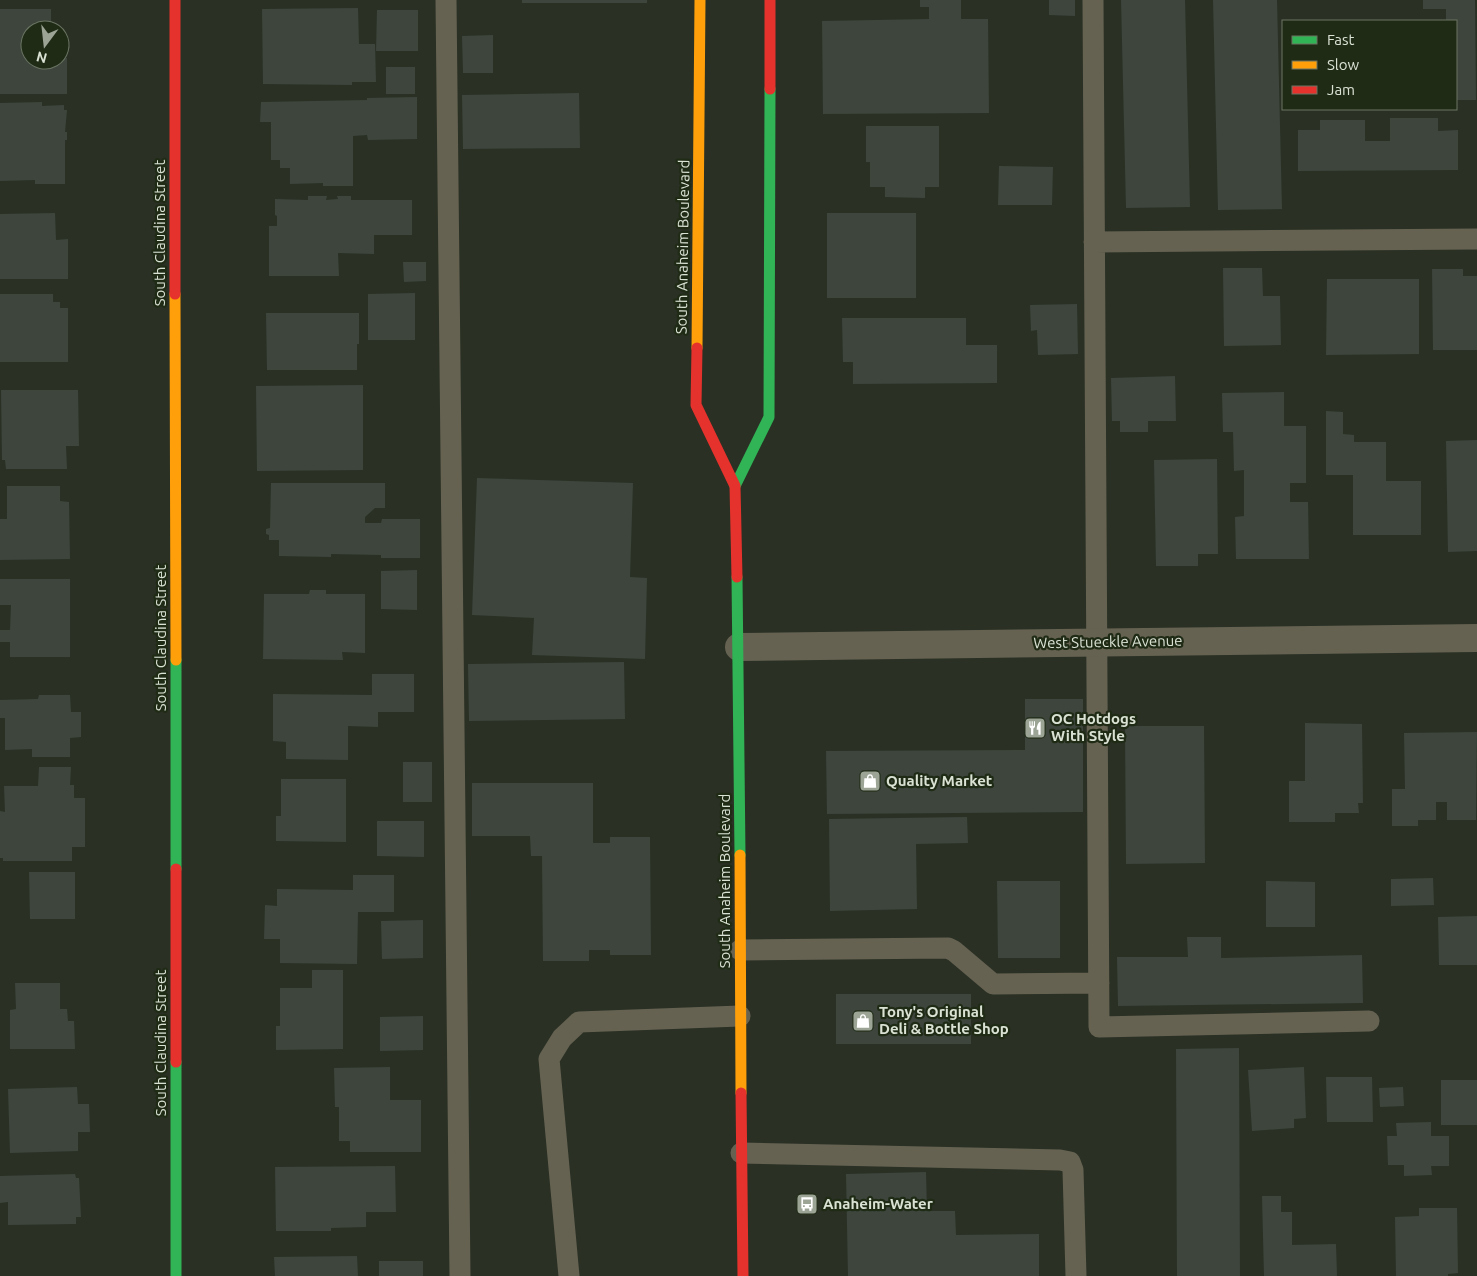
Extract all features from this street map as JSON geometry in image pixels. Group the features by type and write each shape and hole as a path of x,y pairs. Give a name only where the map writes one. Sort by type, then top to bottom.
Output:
{"main road":[{"name":"South Claudina Street","path":"175,0 176,1276"},
{"name":"South Anaheim Boulevard","path":"700,0 696,405 735,486 738,648 741,1153 744,1276"},
{"name":"South Anaheim Boulevard","path":"735,486 769,416 770,0"}],"street":[{"name":"West Stueckle Avenue","path":"738,648 1477,638"}],"lane":[{"path":"446,0 460,1276"},
{"path":"1093,0 1100,1027 1370,1021"},
{"path":"1094,242 1477,239"},
{"path":"740,950 948,948 993,984 1099,983"},
{"path":"569,1276 549,1059 562,1038 579,1022 740,1016"},
{"path":"741,1153 1060,1160 1070,1162 1073,1170 1076,1276"}],"building":[{"path":"522,0 647,0 647,3 522,3"},
{"path":"920,0 961,0 961,19 988,19 989,113 823,114 822,21 929,19 929,7 920,7"},
{"path":"1049,0 1075,0 1075,16 1049,15"},
{"path":"1121,0 1185,0 1190,207 1126,208"},
{"path":"1213,0 1277,0 1282,209 1218,210"},
{"path":"1423,0 1475,0 1476,100 1457,100 1457,20 1446,20 1446,9 1423,9"},
{"path":"358,8 359,44 375,44 376,82 352,82 352,85 263,84 262,9"},
{"path":"0,9 51,9 51,20 20,20 20,70 67,70 67,94 0,94"},
{"path":"377,10 418,10 418,51 376,51"},
{"path":"493,35 493,73 463,73 462,36"},
{"path":"386,67 415,67 415,94 386,94"},
{"path":"579,93 580,148 463,149 462,95"},
{"path":"417,97 417,139 368,140 367,135 353,136 353,186 323,186 323,183 290,184 290,168 280,168 280,160 271,160 271,122 260,122 261,102"},
{"path":"42,102 42,106 64,105 64,110 67,110 65,184 35,184 35,180 0,181 0,103"},
{"path":"1390,118 1438,118 1438,131 1458,130 1458,170 1298,171 1298,130 1320,130 1320,120 1365,120 1365,141 1390,141"},
{"path":"866,126 939,126 939,187 925,187 925,198 885,197 885,187 870,187 870,162 866,162"},
{"path":"999,166 1053,167 1052,205 998,205"},
{"path":"308,196 327,196 326,200 338,199 337,196 351,196 351,200 412,200 412,235 374,235 374,254 338,253 339,276 269,276 269,226 277,226 275,199 308,200"},
{"path":"55,213 56,240 68,239 68,279 0,279 0,214"},
{"path":"827,213 916,213 916,298 827,298"},
{"path":"403,262 426,262 426,281 404,282"},
{"path":"1223,268 1262,268 1263,296 1280,296 1281,345 1224,346"},
{"path":"1432,269 1463,269 1463,276 1477,276 1477,350 1433,350"},
{"path":"1327,279 1419,279 1419,354 1326,355"},
{"path":"415,293 415,340 368,340 368,294"},
{"path":"0,294 53,294 53,302 60,302 60,308 68,308 68,362 0,362"},
{"path":"1077,304 1078,354 1038,355 1037,330 1031,331 1030,305"},
{"path":"266,313 359,313 357,370 267,370"},
{"path":"842,318 966,318 966,345 997,345 997,383 853,384 853,362 843,362"},
{"path":"1175,376 1176,421 1148,421 1148,432 1120,432 1120,421 1112,421 1111,378"},
{"path":"363,385 363,470 257,471 256,386"},
{"path":"1,390 78,390 79,446 66,446 67,469 6,469 5,460 2,460"},
{"path":"1284,392 1284,426 1306,426 1306,483 1290,483 1290,502 1308,502 1309,559 1236,559 1235,517 1244,516 1244,470 1234,471 1233,432 1223,432 1222,393"},
{"path":"1326,411 1343,412 1343,434 1354,435 1354,442 1386,442 1386,481 1421,481 1421,535 1353,535 1353,475 1326,475"},
{"path":"1477,440 1477,551 1448,552 1446,441"},
{"path":"1217,459 1218,554 1198,554 1198,566 1156,566 1154,460"},
{"path":"477,478 633,483 630,577 647,578 645,659 532,655 534,618 472,615"},
{"path":"271,483 385,483 385,508 375,508 365,517 365,523 381,523 382,519 420,519 420,558 381,558 381,555 331,554 331,557 279,556 279,540 269,540 269,535 266,534 266,529 270,528"},
{"path":"7,486 60,486 60,501 69,502 70,559 0,560 0,519 7,519"},
{"path":"417,570 417,610 381,609 381,571"},
{"path":"0,579 70,579 70,657 10,657 10,642 0,642 0,630 10,630 11,605 0,605"},
{"path":"310,590 326,590 326,594 365,594 365,653 342,652 343,660 263,659 264,594 309,594"},
{"path":"624,662 625,719 469,721 468,664"},
{"path":"372,674 414,674 414,712 378,712 378,727 348,726 348,760 286,759 286,742 273,741 273,694 372,695"},
{"path":"39,695 70,695 71,712 81,712 81,737 70,738 70,757 32,757 32,749 5,750 5,718 0,718 0,700 38,699"},
{"path":"1025,699 1083,699 1083,812 827,814 826,751 1025,750"},
{"path":"1305,723 1362,724 1363,803 1358,803 1359,813 1335,813 1335,822 1289,822 1289,781 1305,781"},
{"path":"1125,726 1204,726 1205,863 1126,864"},
{"path":"1477,732 1476,820 1447,820 1447,802 1436,802 1436,820 1418,820 1418,826 1392,826 1392,789 1405,789 1404,733"},
{"path":"403,762 432,762 432,802 403,802"},
{"path":"39,767 71,767 70,785 74,785 74,798 85,798 85,847 72,847 72,861 3,861 3,858 0,858 0,811 5,812 4,786 38,786"},
{"path":"281,779 346,779 346,842 276,841 276,816 281,816"},
{"path":"472,783 593,783 593,843 610,843 610,837 650,837 651,955 610,955 610,950 589,950 589,961 543,961 542,856 531,856 530,836 472,836"},
{"path":"967,817 968,843 916,844 917,909 830,911 829,819"},
{"path":"377,821 424,821 424,857 377,856"},
{"path":"29,872 75,872 75,919 30,919"},
{"path":"353,875 394,875 394,912 358,912 357,964 280,963 280,939 264,939 265,905 277,906 277,889 353,890"},
{"path":"1433,878 1434,905 1391,906 1391,879"},
{"path":"997,881 1060,881 1060,958 998,958"},
{"path":"1266,881 1315,882 1315,927 1266,927"},
{"path":"1477,916 1477,965 1439,965 1438,917"},
{"path":"423,920 423,958 382,959 381,921"},
{"path":"1187,937 1221,937 1221,958 1362,955 1363,1003 1118,1006 1117,957 1188,957"},
{"path":"312,970 343,970 343,1049 276,1050 276,1026 280,1026 280,988 312,988"},
{"path":"15,983 60,983 60,1009 67,1009 68,1021 74,1021 75,1049 10,1049 10,1010 16,1009"},
{"path":"836,994 971,994 971,1044 836,1044"},
{"path":"423,1016 423,1050 380,1051 380,1017"},
{"path":"1239,1048 1240,1276 1177,1276 1176,1049"},
{"path":"390,1067 390,1100 421,1100 421,1152 350,1152 350,1141 339,1141 339,1107 335,1107 334,1068"},
{"path":"1304,1067 1306,1118 1294,1119 1294,1128 1252,1131 1248,1070"},
{"path":"1326,1077 1372,1077 1373,1122 1327,1122"},
{"path":"1441,1080 1477,1080 1477,1125 1441,1125"},
{"path":"77,1087 78,1104 89,1104 90,1132 78,1132 78,1151 10,1153 8,1089"},
{"path":"1403,1087 1404,1106 1380,1107 1379,1088"},
{"path":"1431,1122 1431,1136 1449,1136 1449,1166 1431,1166 1432,1175 1404,1176 1404,1165 1388,1165 1387,1136 1397,1136 1396,1123"},
{"path":"395,1166 396,1212 366,1212 366,1227 331,1228 331,1231 276,1231 275,1167"},
{"path":"926,1172 927,1211 955,1211 956,1235 1039,1234 1039,1276 848,1276 846,1174"},
{"path":"75,1174 76,1178 79,1178 81,1217 76,1217 76,1224 8,1225 8,1202 0,1203 0,1176"},
{"path":"1262,1196 1281,1196 1281,1212 1292,1212 1292,1245 1336,1244 1337,1276 1264,1276"},
{"path":"1419,1208 1457,1208 1458,1273 1448,1274 1448,1276 1396,1276 1395,1217 1419,1216"},
{"path":"357,1256 358,1276 275,1276 274,1257"},
{"path":"379,1261 423,1261 423,1276 379,1276"}],"traffic: fast":[{"path":"735,486 769,417 770,89"},
{"path":"737,577 740,855"},
{"path":"176,660 176,869"},
{"path":"176,1062 176,1276"}],"traffic: slow":[{"path":"697,348 700,0"},
{"path":"175,294 176,660"},
{"path":"740,855 741,1093"}],"traffic: jam":[{"path":"175,0 175,294"},
{"path":"770,0 770,89"},
{"path":"697,348 696,405 735,486 737,577"},
{"path":"176,869 176,1062"},
{"path":"741,1093 743,1276"}],"place":[{"name":"OC Hotdogs With Style","path":"1035,728"},
{"name":"Quality Market","path":"870,781"},
{"name":"Tony's Original Deli & Bottle Shop","path":"863,1021"},
{"name":"Anaheim-Water","path":"807,1204"}]}
